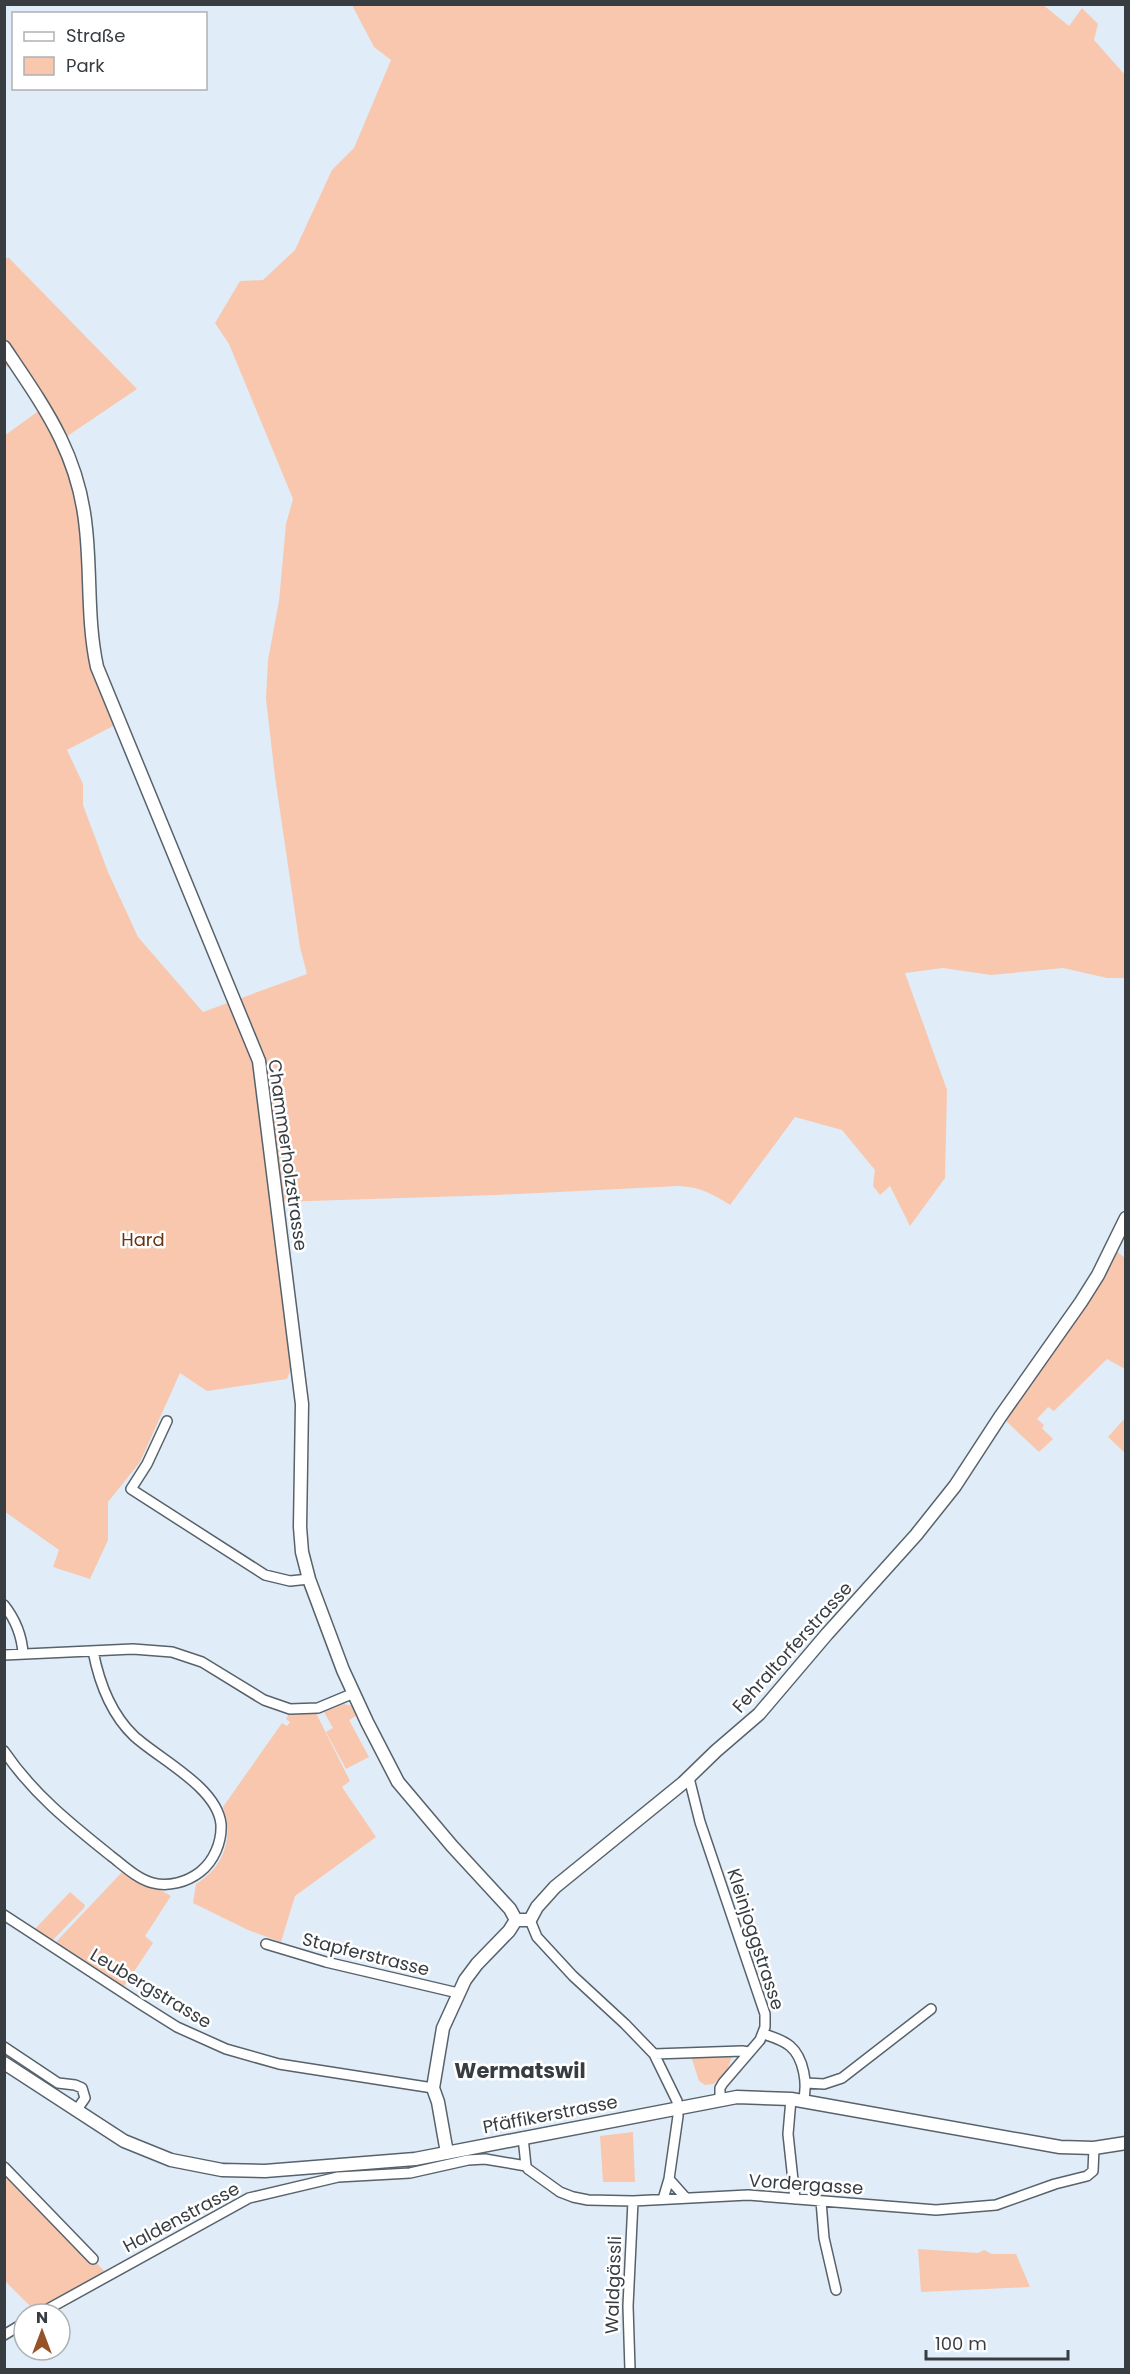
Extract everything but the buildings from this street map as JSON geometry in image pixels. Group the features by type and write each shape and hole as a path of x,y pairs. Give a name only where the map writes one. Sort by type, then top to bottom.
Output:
{"street":[{"name":"Chammerholzstrasse","path":"4,347 54,422 72,463 84,508 90,633 97,667 259,1061 302,1404 300,1527 302,1552 309,1579 354,1693 398,1782 452,1846 510,1909 516,1920"},
{"name":"Fehraltorferstrasse","path":"530,1920 537,1907 555,1887 689,1778 772,1701 827,1634 943,1502 1081,1302 1098,1275 1125,1218"},
{"path":"167,1421 147,1464 131,1489 265,1575 282,1580 309,1579"},
{"path":"4,1605 19,1632 23,1654"},
{"path":"4,1655 149,1649 183,1655 212,1666 272,1704 290,1709 318,1708 354,1693"},
{"path":"4,1751 28,1783 48,1803 139,1877 154,1883 175,1883 193,1877 202,1870 214,1855 218,1844 221,1826 218,1812 202,1790 144,1745 125,1725 102,1687 93,1651"},
{"name":"Kleinjoggstrasse","path":"689,1778 700,1822 765,2014 764,2034 723,2083 720,2088 720,2099"},
{"name":"Leubergstrasse","path":"4,1915 177,2027 226,2049 279,2064 433,2088"},
{"path":"447,2153 438,2102 433,2088 443,2028 458,1993 477,1964 509,1931 516,1920 530,1920 537,1936 573,1976 654,2054 677,2101 669,2180 663,2199"},
{"name":"Stapferstrasse","path":"266,1944 326,1962 458,1993"},
{"path":"806,2083 824,2084 842,2078 931,2009"},
{"path":"764,2034 792,2048 798,2058 806,2083 797,2100 788,2134 795,2199"},
{"path":"4,2047 58,2083 82,2088 85,2098 76,2111"},
{"path":"734,2051 736,2067"},
{"path":"654,2054 749,2052"},
{"name":"Pfäffikerstrasse","path":"4,2063 102,2129 147,2152 196,2166 258,2171 415,2159 720,2099 758,2097 797,2100 1050,2145 1094,2148 1125,2143"},
{"path":"523,2137 526,2166"},
{"name":"Vordergasse","path":"526,2166 554,2188 573,2197 633,2201 748,2195 936,2210 996,2205 1055,2184 1087,2176 1093,2170 1094,2148"},
{"name":"Haldenstrasse","path":"60,2302 236,2204 263,2194 338,2177 411,2173 477,2159 526,2166"},
{"path":"4,2167 93,2259"},
{"path":"669,2180 685,2197"},
{"name":"Waldgässli","path":"630,2370 628,2306 633,2201"},
{"path":"822,2201 824,2238 836,2290"}],"green space":[{"name":"Hard","path":"1042,4 1069,26 1082,8 1098,24 1094,40 1126,76 1125,978 1107,978 1063,968 991,975 943,968 905,973 947,1090 945,1178 910,1226 890,1186 880,1195 873,1186 875,1170 842,1130 795,1117 730,1205 706,1192 679,1186 278,1202 296,1355 287,1379 207,1391 180,1373 140,1462 108,1502 108,1540 90,1579 53,1567 59,1550 4,1511 4,436 44,407 20,371 5,366 4,261 8,257 137,389 63,439 78,484 90,633 119,723 67,750 83,784 83,805 108,872 138,937 203,1012 307,974 300,947 266,699 268,660 279,601 286,524 293,499 229,344 215,323 240,281 263,280 295,250 332,170 354,148 391,60 374,47 352,5"},
{"path":"1115,1250 1125,1258 1125,1369 1107,1359 1054,1411 1048,1407 1037,1419 1053,1439 1039,1452 1006,1421 1005,1416"},
{"path":"1125,1418 1125,1453 1108,1437"},
{"path":"344,1704 351,1706 356,1716 349,1720 369,1757 346,1769 326,1732 333,1728 324,1712"},
{"path":"316,1713 350,1781 342,1787 376,1837 295,1896 281,1942 248,1930 193,1903 196,1884 214,1869 224,1851 227,1830 223,1807 282,1723 287,1726 290,1722 286,1719 289,1714"},
{"path":"124,1870 171,1896 145,1936 153,1943 123,1988 55,1943"},
{"path":"70,1892 85,1905 84,1908 52,1941 34,1930"},
{"path":"730,2054 732,2057 727,2070 714,2084 705,2085 699,2081 691,2056"},
{"path":"633,2132 635,2182 603,2182 600,2136"},
{"path":"4,2167 108,2275 60,2302 26,2302 5,2281"},
{"path":"918,2249 978,2253 984,2250 992,2254 1016,2254 1030,2287 921,2292"}],"district":[{"name":"Wermatswil","path":"520,2070"}]}
